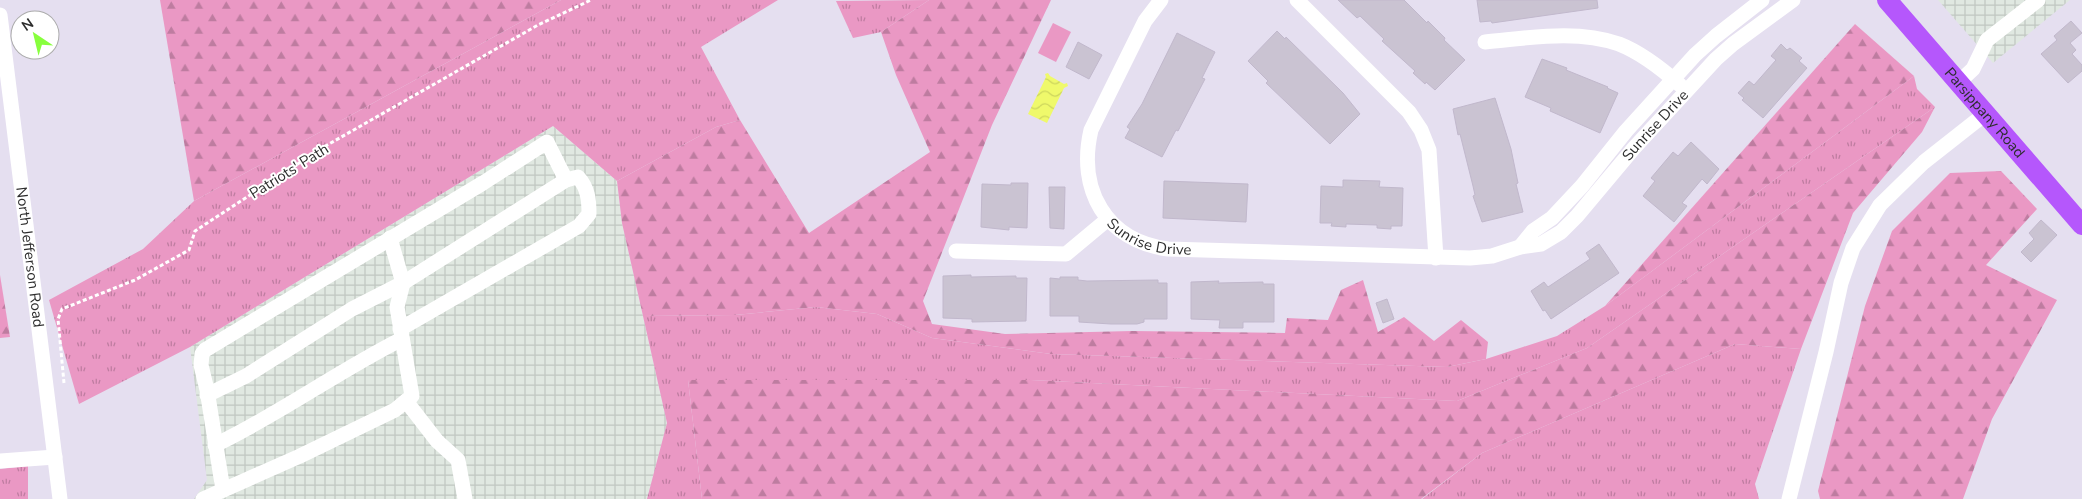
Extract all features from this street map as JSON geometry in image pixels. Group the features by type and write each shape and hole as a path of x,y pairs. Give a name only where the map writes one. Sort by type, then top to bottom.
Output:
{"main road":[{"name":"Parsippany Road","path":"1896,3 1958,83 2082,225"}],"street":[{"name":"Sunrise Drive","path":"1161,0 1145,21 1091,130 1086,155 1088,177 1099,207 1108,219 1129,237 1151,247 1436,258 1492,256 1520,247 1541,244 1561,232 1594,197 1634,148 1686,90 1733,44 1793,0"},
{"path":"1297,0 1409,112 1421,130 1429,150 1436,258"},
{"name":"Sunrise Drive","path":"1520,247 1533,232 1552,218 1582,186 1626,131 1695,55 1762,0"},
{"path":"1958,83 1973,69 1987,40 2038,0"},
{"name":"North Jefferson Road","path":"0,15 60,499"},
{"path":"1485,42 1550,36 1575,36 1620,44 1661,69 1686,90"},
{"path":"1789,499 1826,352 1841,283 1853,248 1880,205 1924,162 1985,114"},
{"path":"223,490 207,392 200,365 202,354 205,350 548,142 566,180"},
{"path":"207,392 246,376 352,309 402,283 566,180 578,177 584,184 589,200 589,214 579,226 264,420 216,445"},
{"path":"1582,186 1594,197"},
{"path":"956,251 1066,254 1108,219"},
{"path":"202,499 317,448 395,410 412,396 397,307 402,283 390,238"},
{"path":"406,401 437,441 458,460 466,499"},
{"path":"0,461 55,457"}],"path":[{"name":"Patriots' Path","path":"64,383 58,319 62,309 135,280 189,250 195,231 322,148 538,25 591,0"}],"shaded area":[{"path":"1938,0 2070,0 1993,63"},
{"path":"553,126 617,181 622,223 667,423 647,499 194,499 207,480 190,347"}],"green space":[{"path":"160,0 561,0 194,201"},
{"path":"561,0 778,0 701,47 740,120 716,127 617,181 553,126 190,347 79,404 49,300 143,249 194,201"},
{"path":"929,0 881,32 853,38 836,1"},
{"path":"929,0 1051,0 992,125 923,301 932,324 1005,334 1132,331 1285,333 1287,318 1328,320 1341,290 1363,280 1378,332 1404,317 1434,341 1461,320 1488,342 1486,359 1447,367 1051,354 932,338 877,314 816,307 735,315 643,316 622,223 617,181 716,127 740,120 809,233 930,152 896,75 881,32"},
{"path":"1053,23 1071,32 1056,62 1038,53"},
{"path":"1855,24 1914,76 1605,306"},
{"path":"1914,76 1917,89 1935,107 1587,348 1457,401 1031,380 688,380 702,499 647,499 667,423 643,316 735,315 816,307 877,314 932,338 1051,354 1447,367 1486,359 1557,336 1605,306"},
{"path":"1935,107 1922,132 1853,213 1801,349 1735,344 1482,453 1421,499 702,499 688,380 1031,380 1457,401 1587,348"},
{"path":"2001,171 2037,209 1986,265 2057,300 1992,419 1963,499 1820,499 1818,491 1865,306 1892,231 1950,173"},
{"path":"0,275 10,337 0,338"},
{"path":"1735,344 1801,349 1755,484 1759,499 1422,499 1482,453"},
{"path":"28,466 28,499 0,499 0,469"}],"water":[{"path":"1048,73 1064,84 1067,83 1068,86 1064,88 1047,123 1028,114 1046,77 1045,74"}],"building":[{"path":"1338,0 1404,0 1427,23 1428,21 1465,60 1435,90 1413,73 1415,71 1382,41 1384,39 1360,16 1357,18"},
{"path":"1477,0 1597,0 1598,8 1492,23 1491,21 1480,22"},
{"path":"2071,21 2082,33 2070,43 2076,50 2072,54 2082,65 2082,71 2068,83 2041,54 2057,40 2054,36"},
{"path":"1277,31 1285,39 1286,37 1343,93 1360,114 1330,144 1266,83 1268,81 1248,61"},
{"path":"1177,33 1215,52 1202,78 1205,79 1162,157 1125,138 1130,129 1127,127 1142,104"},
{"path":"1078,42 1102,55 1089,79 1066,67"},
{"path":"1781,44 1787,50 1790,48 1802,58 1799,61 1807,68 1763,118 1742,100 1744,98 1738,93 1749,81 1754,85 1776,60 1771,56"},
{"path":"1542,59 1567,68 1566,70 1618,93 1600,133 1550,111 1551,108 1525,97"},
{"path":"1495,98 1511,149 1518,183 1516,184 1523,212 1482,222 1473,196 1475,195 1473,186 1460,134 1458,135 1453,109"},
{"path":"1691,142 1719,169 1707,184 1702,179 1682,203 1687,206 1674,222 1643,196 1655,181 1651,178 1673,152 1678,156"},
{"path":"1343,180 1380,181 1379,187 1403,188 1402,226 1391,226 1391,229 1377,228 1377,225 1346,224 1346,227 1331,226 1332,223 1320,223 1321,186 1343,187"},
{"path":"1164,181 1248,184 1246,222 1163,218"},
{"path":"1011,183 1028,183 1027,228 1009,227 1009,230 981,227 982,184 1011,185"},
{"path":"1049,187 1065,187 1064,229 1050,228"},
{"path":"2041,220 2057,235 2031,262 2021,252 2034,239 2029,233"},
{"path":"1599,244 1619,273 1551,319 1545,310 1543,311 1531,291 1544,282 1548,287 1590,259 1586,253"},
{"path":"971,275 971,277 1016,276 1016,278 1027,278 1026,321 972,322 972,319 943,318 943,276"},
{"path":"1060,277 1078,277 1078,280 1087,281 1158,280 1158,283 1167,283 1167,319 1144,319 1144,322 1137,324 1111,324 1079,322 1079,316 1050,316 1050,278 1060,279"},
{"path":"1219,281 1218,283 1263,282 1263,284 1274,284 1274,322 1243,322 1243,328 1219,328 1220,320 1191,319 1191,282"},
{"path":"1387,299 1394,319 1383,323 1376,303"}]}
